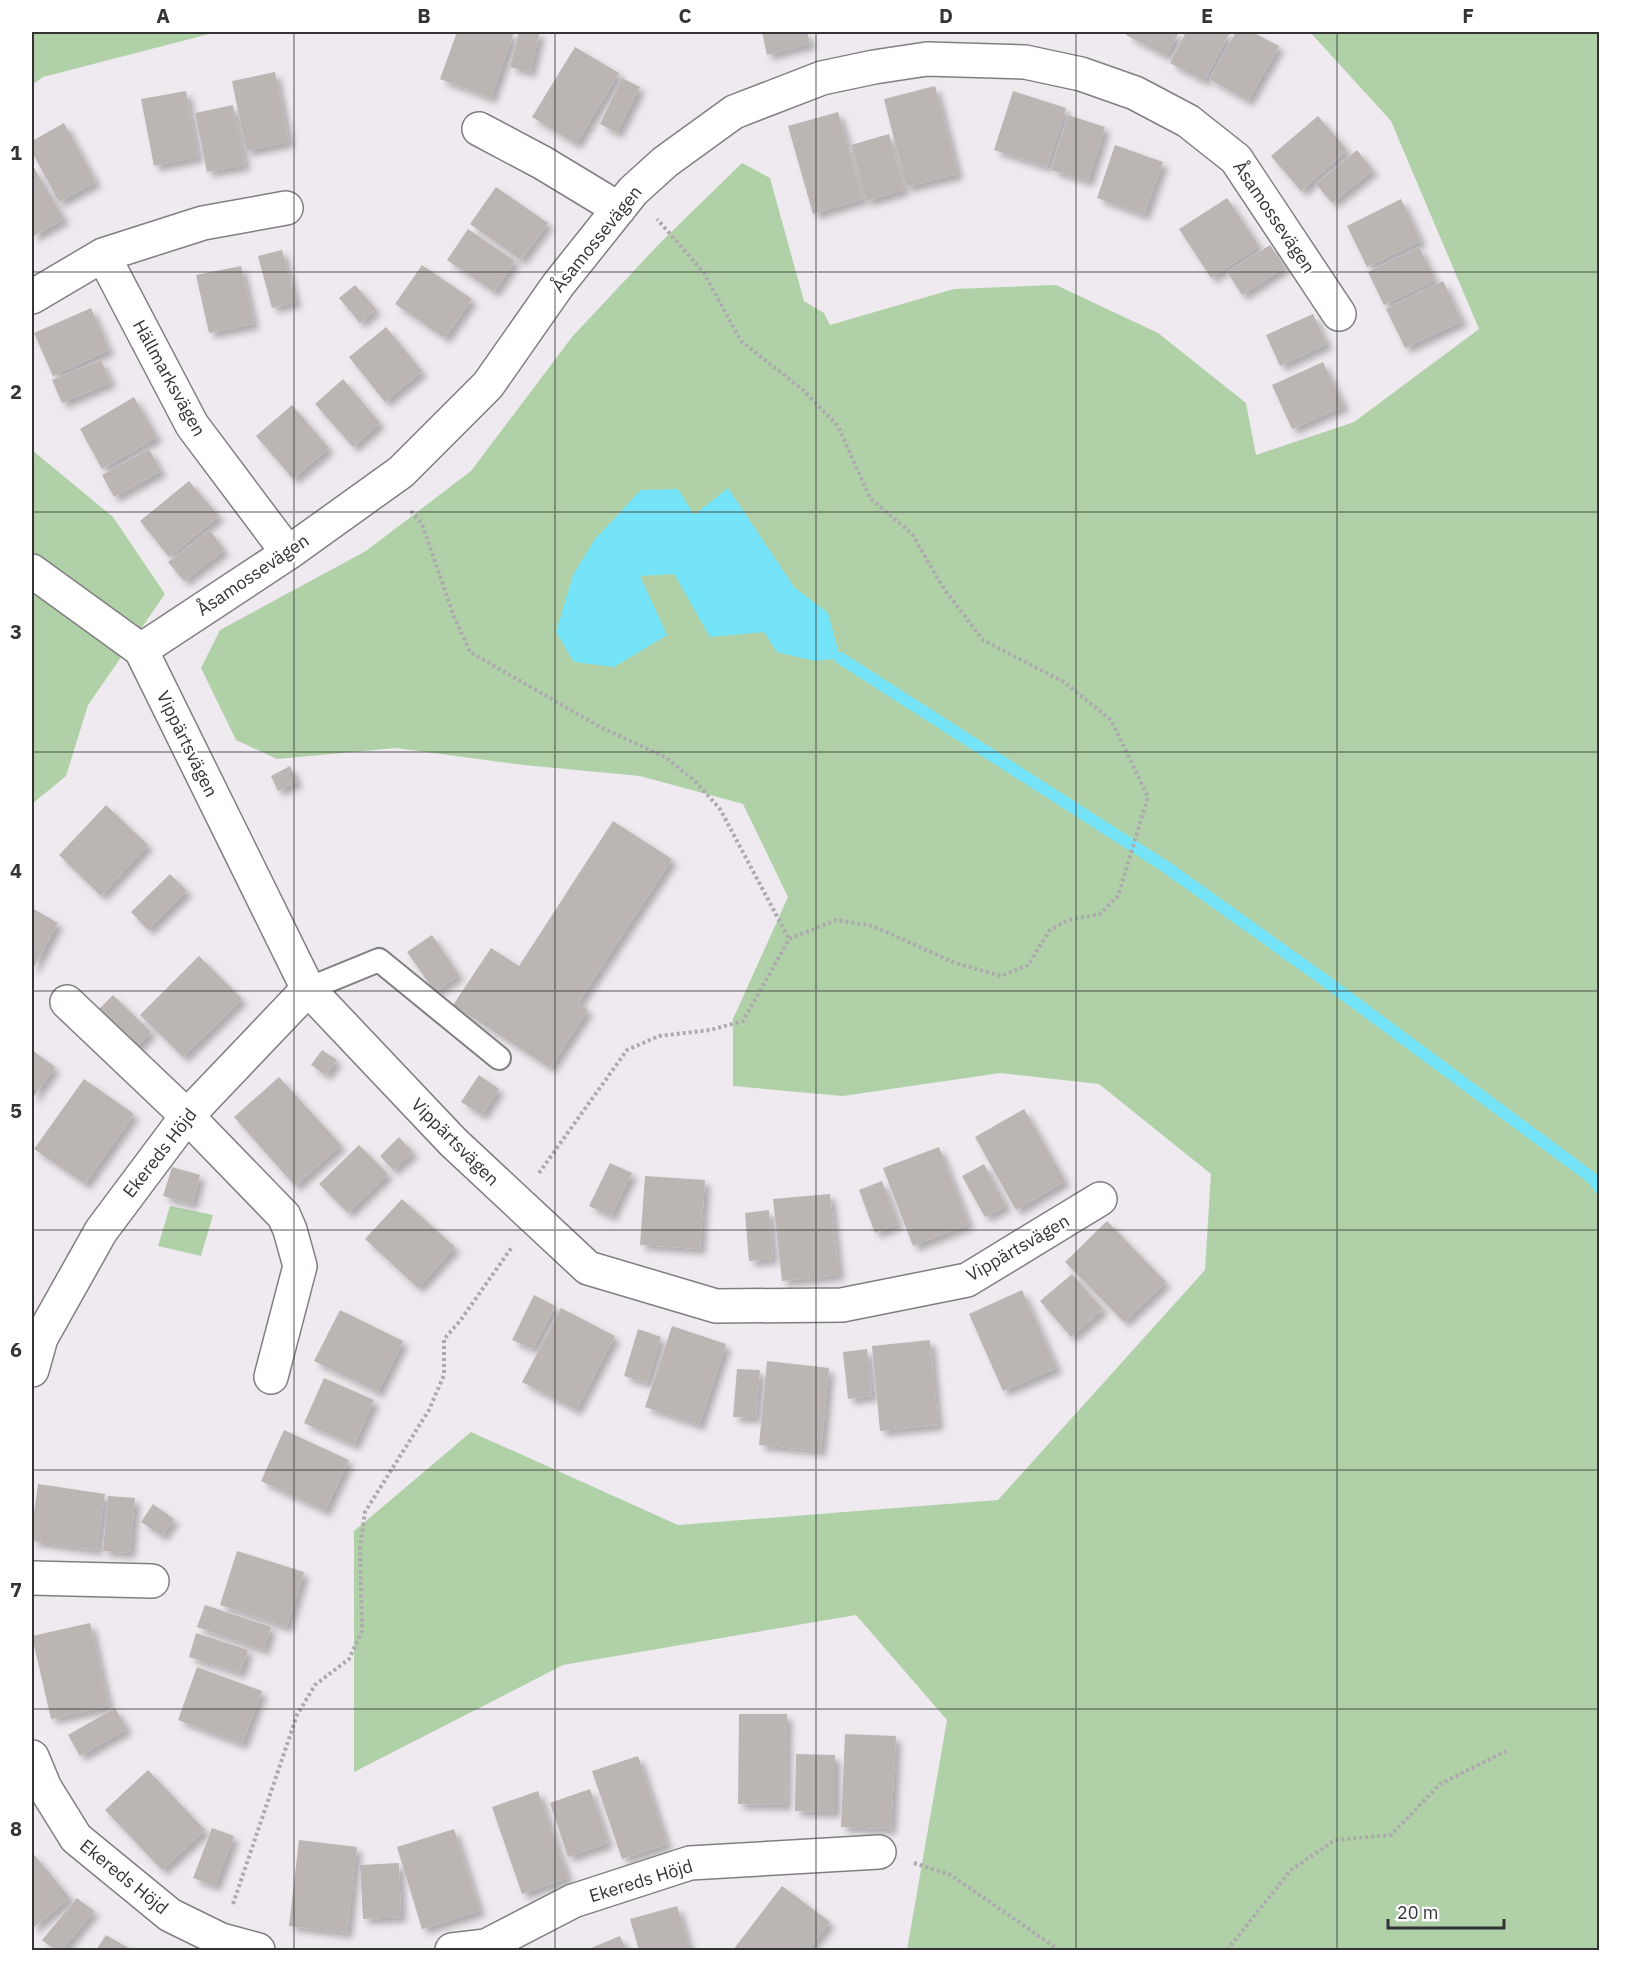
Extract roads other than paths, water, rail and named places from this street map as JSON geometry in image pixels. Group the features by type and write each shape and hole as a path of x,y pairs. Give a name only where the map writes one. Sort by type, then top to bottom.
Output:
{"street":[{"name":"Åsamossevägen","path":"141,650 288,553 401,472 488,385 558,285 626,200 665,162 734,112 822,78 927,59 1025,62 1081,74 1135,93 1188,121 1236,159 1339,314"},
{"path":"479,129 543,163 626,200"},
{"path":"32,297 103,255 203,223 286,208"},
{"name":"Hällmarksvägen","path":"103,255 192,425 288,553"},
{"name":"Vippärtsvägen","path":"32,570 141,650 308,989 453,1142 588,1268 716,1306 842,1305 967,1280 1100,1199"},
{"name":"Ekereds Höjd","path":"32,1370 36,1336 101,1231 187,1116 308,989"},
{"path":"67,1002 187,1116 284,1216 300,1266 271,1377"},
{"path":"32,1578 152,1581"},
{"name":"Ekereds Höjd","path":"32,1757 45,1788 76,1838 171,1915 221,1940 258,1950"},
{"name":"Ekereds Höjd","path":"452,1950 483,1948 573,1901 690,1863 879,1851"}],"lane":[{"path":"308,989 379,960 499,1059"}],"water":[{"path":"728,488 794,587 828,613 840,658 815,661 777,652 764,632 710,637 674,574 640,576 667,635 614,667 574,662 556,632 573,575 595,539 641,490 678,489 694,515"}],"waterway":[{"path":"840,658 1166,867 1327,982 1592,1178 1600,1188"}]}
